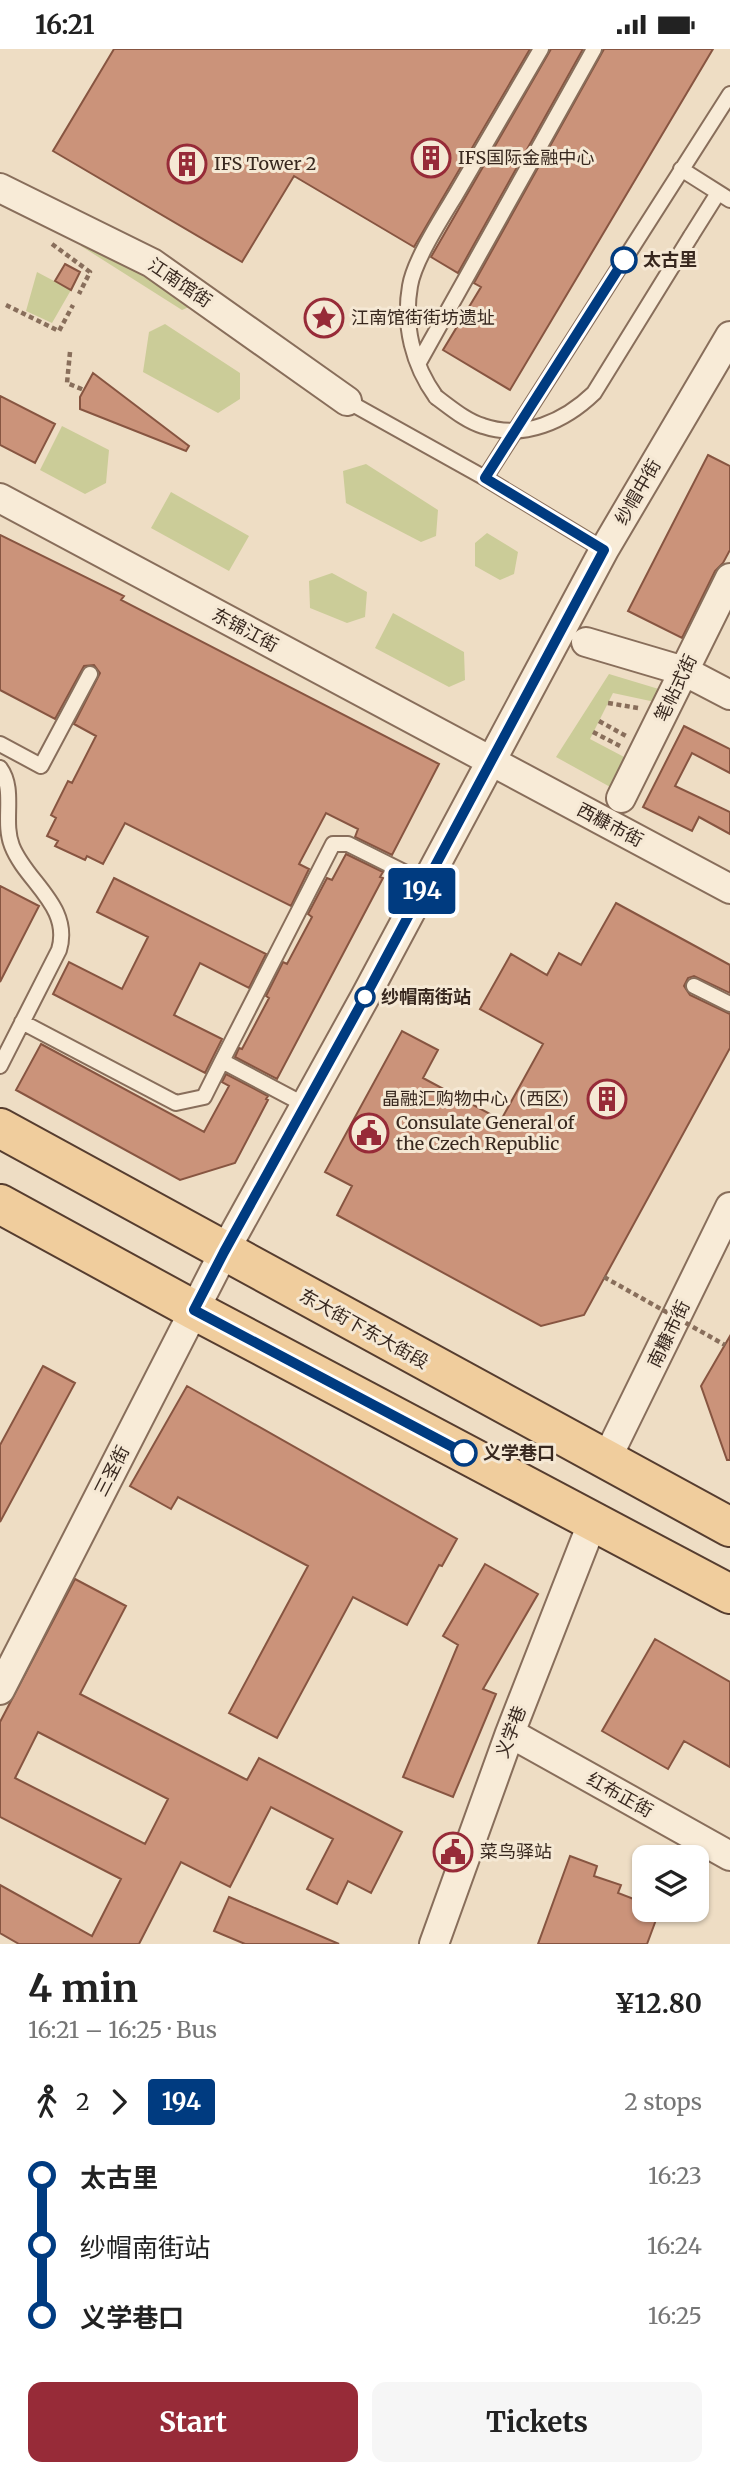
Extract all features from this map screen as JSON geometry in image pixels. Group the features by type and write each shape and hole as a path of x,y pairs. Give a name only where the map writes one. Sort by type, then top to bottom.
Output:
{"main road":[{"name":"东大街下东大街段","path":"0,1128 730,1527"},
{"path":"0,1204 730,1594"}],"street":[{"name":"江南馆街","path":"0,188 152,263 347,401"},
{"name":"纱帽中街","path":"305,1105 562,633 604,550 730,336"},
{"name":"东锦江街","path":"0,498 490,762"},
{"name":"笔帖式街","path":"621,798 730,578"},
{"path":"586,642 684,671 730,695"},
{"name":"西糠市街","path":"490,762 730,889"},
{"name":"三圣街","path":"0,1690 224,1252 305,1105"},
{"name":"南糠市街","path":"606,1460 730,1207"},
{"name":"义学巷","path":"434,1944 510,1733 593,1521"},
{"name":"红布正街","path":"510,1733 730,1856"}],"lane":[{"path":"541,49 429,241 410,285 408,326 422,378 436,397 470,420 500,430 523,430 542,426 562,419 578,408 594,393 691,236 724,196 681,169"},
{"path":"418,364 594,49"},
{"path":"485,478 681,169 728,100"},
{"path":"523,419 527,424 542,425 577,408 593,392 614,357"},
{"path":"347,401 485,478 604,550"},
{"path":"0,744 41,766 90,674"},
{"path":"0,768 8,783 7,811 11,845 51,903 61,924 63,937 59,950 0,1066"},
{"path":"22,1023 176,1103 204,1097 333,844 348,844 426,883"},
{"path":"694,986 730,1004"},
{"path":"222,1061 305,1105"}],"path":[{"path":"46,240 90,272 79,294"},
{"path":"6,305 59,331 73,305"},
{"path":"70,352 67,383 84,390"},
{"path":"608,703 649,710"},
{"path":"599,721 634,740"},
{"path":"593,732 628,751"},
{"path":"604,1277 725,1345"}],"green space":[{"path":"81,239 189,299 189,307 182,310 81,246"},
{"path":"37,272 71,290 52,323 26,311"},
{"path":"165,324 240,373 240,399 218,413 143,372 149,332"},
{"path":"62,426 109,450 106,483 85,494 40,470"},
{"path":"366,464 438,510 436,536 421,542 346,503 343,471"},
{"path":"171,492 249,536 229,571 151,528"},
{"path":"487,533 518,552 514,574 500,580 475,566 475,543"},
{"path":"332,573 367,592 365,617 347,623 310,608 309,581"},
{"path":"393,613 464,652 465,680 449,687 375,648"},
{"path":"609,674 662,690 655,702 613,693 590,739 626,758 612,788 556,757"}],"building":[{"path":"114,49 530,49 414,247 294,176 242,262 53,151"},
{"path":"551,49 583,49 458,273 431,257"},
{"path":"604,49 713,49 510,390 443,350 481,287 474,283"},
{"path":"65,264 80,272 71,290 55,281"},
{"path":"93,373 189,446 186,451 80,409 80,397"},
{"path":"0,396 55,424 35,463 0,445"},
{"path":"708,455 730,466 730,550 715,571 682,638 628,611"},
{"path":"0,535 124,596 121,600 439,764 392,855 355,837 358,829 326,813 299,864 309,869 291,906 125,823 103,864 87,856 85,860 55,846 58,841 47,836 56,818 51,815 68,781 72,783 96,736 74,724 100,673 94,665 84,666 55,719 0,690"},
{"path":"684,726 730,749 730,773 692,753 675,786 730,812 730,834 699,817 692,831 643,807"},
{"path":"346,854 383,872 380,877 383,878 277,1079 235,1057 269,998 266,996 283,962 287,964 312,917 308,914 327,878 332,880"},
{"path":"114,878 266,954 249,988 200,963 174,1015 222,1039 205,1073 53,994 69,962 122,989 148,937 97,912"},
{"path":"0,886 39,906 0,982"},
{"name":"晶融汇购物中心（西区）","path":"616,903 730,965 730,993 694,976 688,978 684,986 690,995 730,1014 730,1048 584,1315 541,1326 337,1215 352,1186 325,1172 402,1031 438,1050 423,1078 501,1120 543,1044 480,1009 511,954 547,975 559,953 581,965"},
{"path":"41,1044 204,1132 229,1086 222,1082 226,1074 268,1096 268,1100 235,1163 180,1180 16,1090"},
{"path":"730,1336 730,1460 727,1460 701,1386"},
{"path":"43,1366 75,1383 0,1522 0,1445"},
{"path":"187,1386 457,1539 442,1566 439,1565 407,1625 353,1597 277,1738 229,1713 308,1566 178,1497 171,1509 130,1486"},
{"path":"485,1564 538,1594 483,1689 496,1694 453,1797 403,1777 458,1645 443,1636"},
{"path":"75,1579 126,1606 80,1694 247,1780 259,1758 402,1832 371,1893 348,1881 337,1904 307,1889 333,1839 271,1807 230,1887 181,1862 139,1944 19,1944 0,1933 0,1885 92,1936 121,1879 0,1817 0,1722","holes":["38,1732 168,1799 145,1844 15,1778"]},
{"path":"655,1639 730,1682 730,1767 684,1741 668,1769 602,1731"},
{"path":"570,1856 597,1866 594,1876 621,1885 618,1893 632,1898 632,1922 655,1922 647,1944 538,1944"},
{"path":"229,1897 339,1944 245,1944 214,1931"}],"bus line":[{"name":"194","path":"464,1453 194,1310 562,633 604,550 485,478 624,260"}],"place":[{"name":"IFS国际金融中心","path":"431,158"},
{"name":"IFS Tower 2","path":"187,164"},
{"name":"太古里","path":"624,260"},
{"name":"江南馆街街坊遗址","path":"324,318"},
{"name":"纱帽南街站","path":"365,997"},
{"name":"晶融汇购物中心（西区）","path":"607,1099"},
{"name":"Consulate General of the Czech Republic","path":"369,1133"},
{"name":"义学巷口","path":"464,1453"},
{"name":"菜鸟驿站","path":"453,1852"}]}
